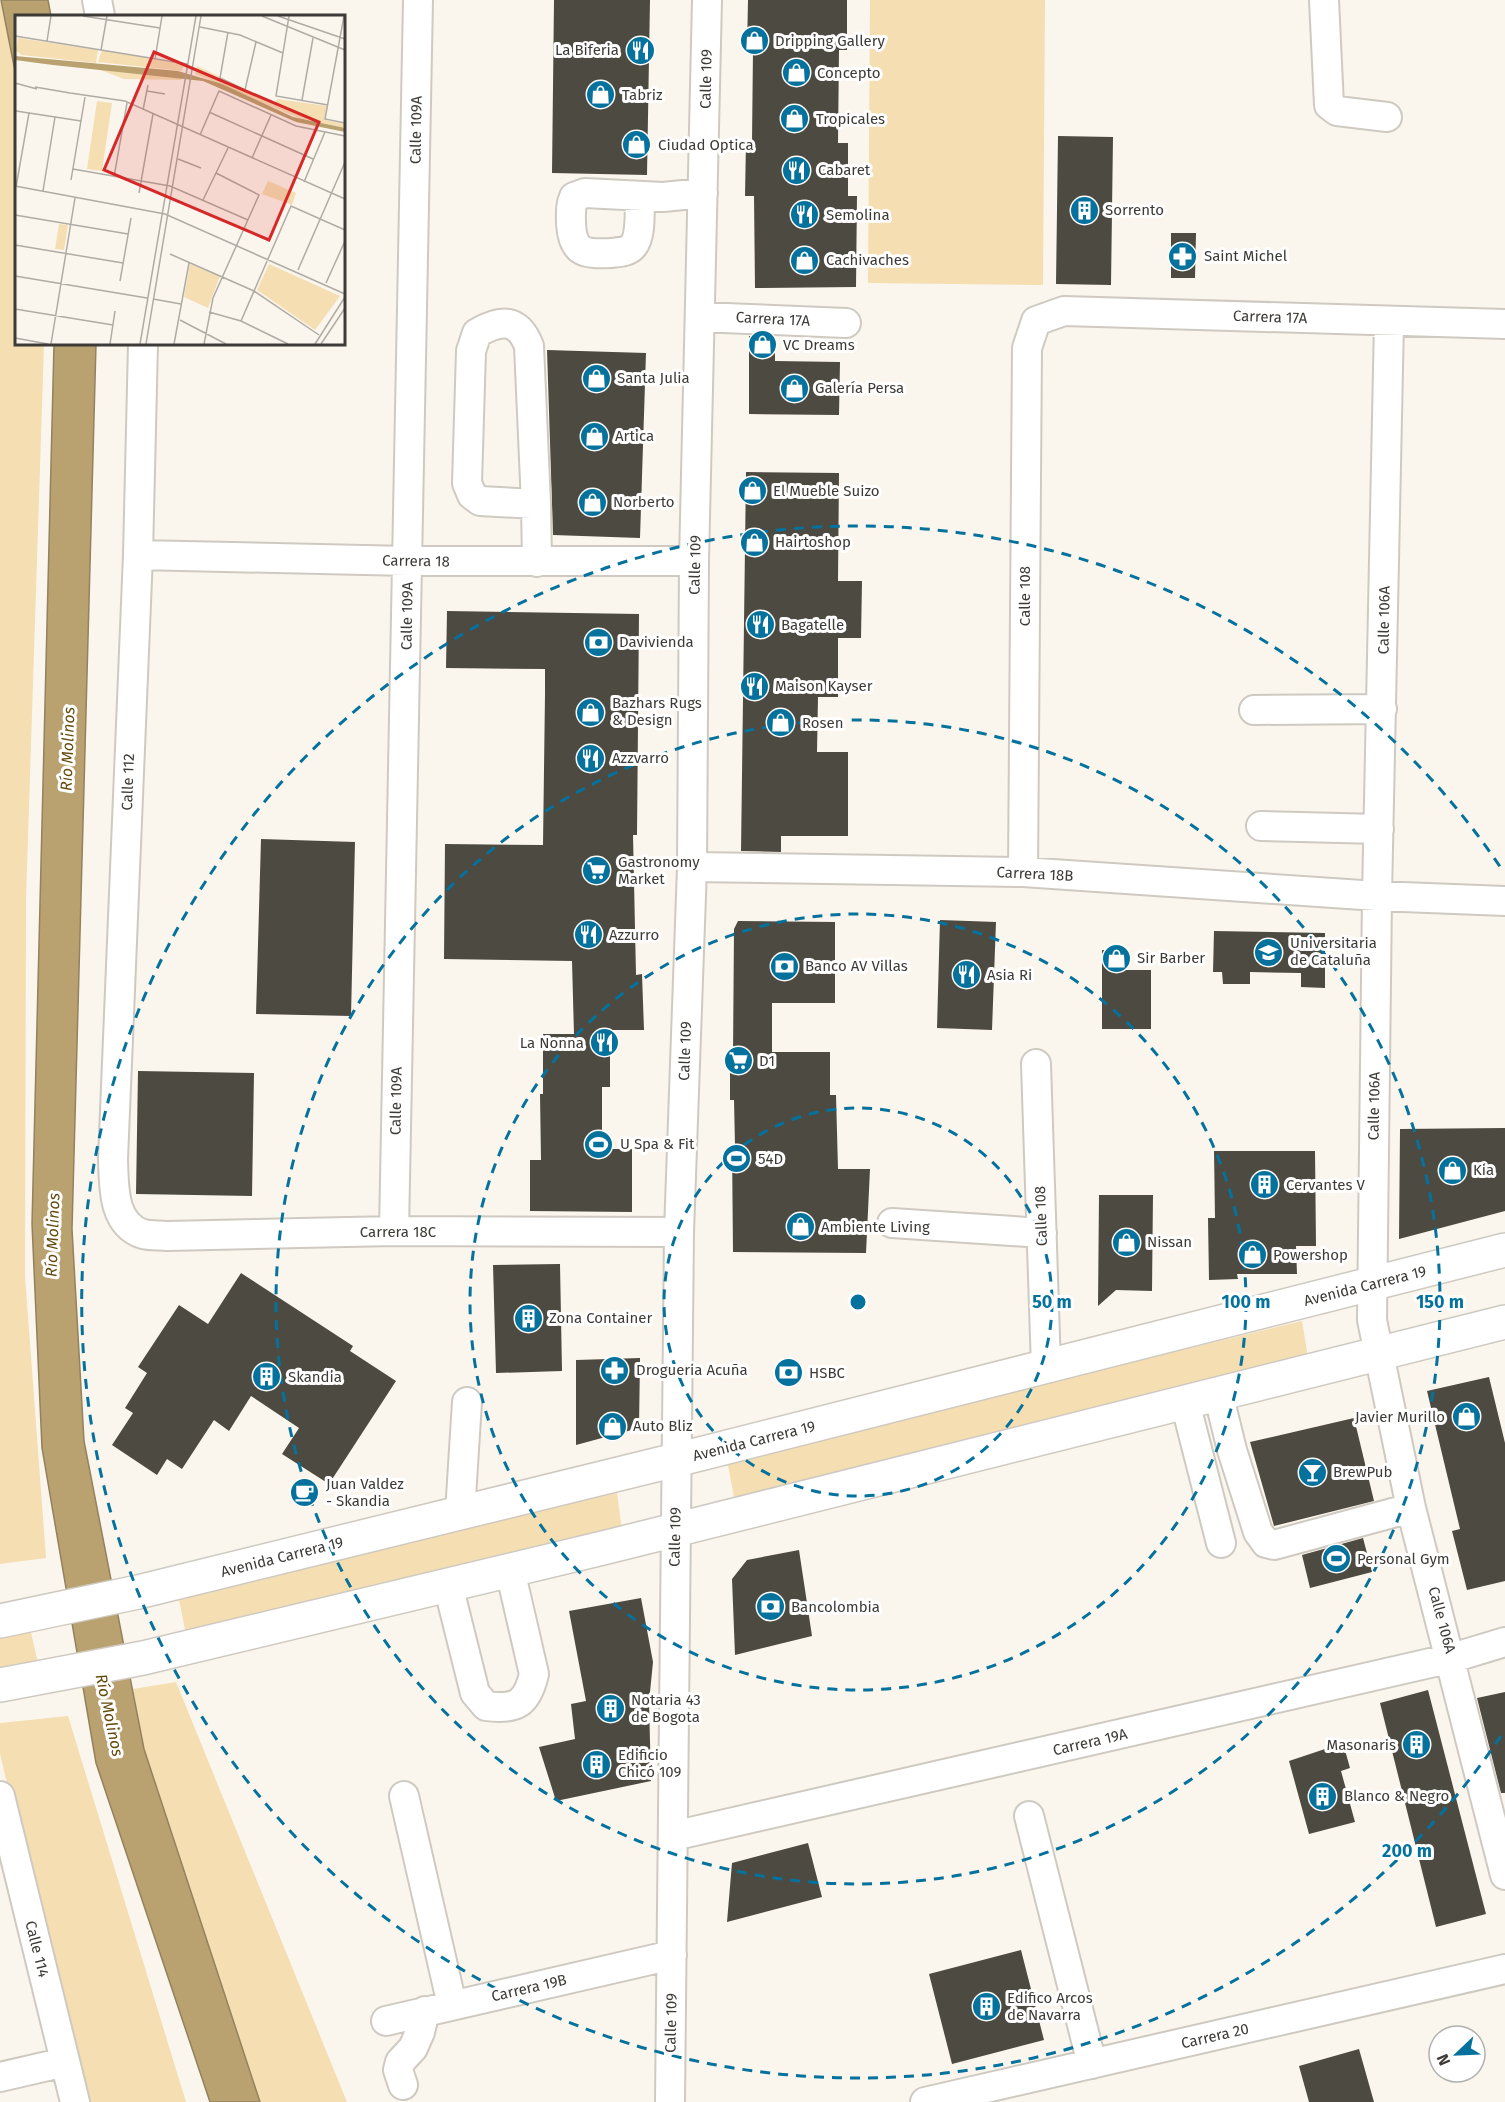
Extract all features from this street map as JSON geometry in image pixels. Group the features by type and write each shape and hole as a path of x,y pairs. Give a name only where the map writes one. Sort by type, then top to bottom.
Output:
{"main road":[{"name":"Avenida Carrera 19","path":"0,1620 44,1613 119,1596 676,1460 1505,1250"},
{"path":"0,1685 143,1658 510,1570 1505,1322"}],"street":[{"path":"97,0 100,15"},
{"name":"Calle 109A","path":"394,1231 418,0"},
{"name":"Calle 109","path":"670,2102 679,1232 692,867 694,561 707,0"},
{"path":"1324,0 1329,105 1337,111 1387,117"},
{"path":"640,196 703,194"},
{"name":"Carrera 17A","path":"1036,321 1064,310 1505,324"},
{"name":"Carrera 17A","path":"700,317 846,323"},
{"name":"Calle 108","path":"1023,872 1027,348 1036,321"},
{"name":"Calle 106A","path":"1389,321 1377,896 1372,1320 1411,1508 1452,1658 1505,1875"},
{"path":"536,504 480,501 472,495 467,483 471,351 477,333 493,324 511,324 524,333 529,346 536,504 537,562"},
{"name":"Calle 112","path":"123,1219 115,1196 113,1159 138,555 143,345"},
{"name":"Carrera 18","path":"138,555 408,561 694,561"},
{"path":"1254,710 1382,709"},
{"path":"1261,826 1379,829"},
{"name":"Carrera 18B","path":"692,867 1023,872 1377,896 1505,901"},
{"name":"Calle 108","path":"1036,1064 1046,1368"},
{"name":"Carrera 18C","path":"123,1219 142,1234 168,1236 394,1231 679,1232"},
{"path":"892,1222 1041,1233"},
{"path":"1218,1393 1232,1450 1258,1532 1266,1543 1274,1545 1411,1508"},
{"path":"460,1513 467,1402"},
{"path":"1185,1402 1221,1543"},
{"path":"447,1585 475,1693 486,1706 511,1706 519,1704 530,1692 534,1674 510,1570"},
{"name":"Carrera 19A","path":"673,1836 1452,1658 1505,1642"},
{"name":"Calle 114","path":"0,1796 75,2102"},
{"path":"403,2085 399,2070 400,2062 439,2008 404,1796"},
{"path":"1029,1816 1092,2064"},
{"name":"Carrera 19B","path":"386,2021 672,1955"},
{"name":"Carrera 20","path":"925,2102 1505,1969"},
{"path":"0,2077 65,2062"}],"shaded area":[{"path":"0,0 15,71 15,345 44,345 26,899 25,1276 46,1558 0,1564"},
{"path":"870,0 1045,0 1043,285 868,283"},
{"path":"1302,1321 1308,1357 734,1497 727,1460"},
{"path":"617,1493 622,1530 186,1634 178,1595"},
{"path":"30,1628 38,1663 0,1670 0,1634"},
{"path":"176,1682 347,2102 260,2102 144,1749 133,1689"},
{"path":"68,1716 186,2102 82,2102 0,1754 0,1723"}],"water":[{"path":"1,0 48,0 51,15 15,15 15,71"},
{"name":"Río Molinos","path":"54,345 96,345 72,1229 84,1441 144,1749 260,2102 210,2102 96,1763 42,1448 32,1224"}],"building":[{"path":"554,0 650,0 647,175 552,173"},
{"path":"748,0 847,0 847,50 839,50 838,143 848,143 848,196 857,196 856,287 755,288 754,196 745,196 746,142 752,142 753,49 747,49"},
{"name":"Sorrento","path":"1058,136 1113,137 1111,285 1056,284"},
{"name":"Saint Michel","path":"1171,233 1196,233 1195,278 1171,278"},
{"name":"Galería Persa","path":"749,336 775,337 775,361 840,362 839,415 749,414"},
{"path":"547,350 646,353 640,538 553,535"},
{"path":"746,472 839,473 838,581 862,581 861,638 838,638 838,697 818,697 817,752 848,752 848,836 781,836 781,852 741,851"},
{"path":"447,611 639,614 637,835 633,835 636,975 642,974 644,1030 610,1030 610,1087 602,1087 602,1149 632,1149 632,1212 530,1211 530,1160 541,1160 540,1094 543,1094 543,1034 574,1034 572,961 444,959 445,844 543,845 545,694 545,669 446,668"},
{"path":"261,839 355,842 351,1016 256,1014"},
{"name":"Asia Ri","path":"940,920 996,922 992,1030 937,1028"},
{"path":"738,921 835,922 835,1003 772,1003 772,1052 830,1052 830,1095 836,1095 838,1169 870,1169 866,1253 733,1252 732,1146 735,1146 734,1100 730,1100 730,1057 733,1055 734,929"},
{"name":"Universitaria de Cataluña","path":"1214,931 1325,933 1325,988 1301,987 1301,973 1250,972 1250,984 1223,984 1222,972 1213,972"},
{"path":"1102,950 1126,950 1126,970 1151,970 1151,1029 1102,1029"},
{"path":"138,1071 254,1073 252,1196 136,1194"},
{"name":"Kia","path":"1505,1128 1505,1211 1399,1239 1400,1129"},
{"path":"1214,1151 1315,1151 1316,1246 1296,1246 1297,1274 1237,1274 1238,1279 1209,1280 1208,1218 1215,1218"},
{"name":"Nissan","path":"1099,1195 1153,1195 1152,1291 1116,1290 1098,1306"},
{"name":"Zona Container","path":"560,1264 562,1371 496,1373 493,1265"},
{"name":"Skandia","path":"241,1273 353,1346 350,1351 396,1381 329,1484 282,1454 299,1428 251,1396 229,1431 214,1420 182,1469 167,1459 157,1475 112,1445 133,1413 125,1408 147,1373 138,1367 179,1305 208,1324"},
{"path":"640,1358 639,1428 576,1445 576,1360"},
{"path":"1489,1377 1505,1443 1505,1581 1467,1590 1452,1531 1460,1529 1427,1391"},
{"name":"BrewPub","path":"1354,1418 1374,1501 1274,1526 1250,1442"},
{"name":"Personal Gym","path":"1363,1538 1372,1572 1310,1588 1302,1555"},
{"name":"Bancolombia","path":"799,1550 812,1636 735,1655 732,1579 747,1560"},
{"path":"641,1598 653,1662 649,1702 651,1781 556,1801 539,1747 575,1739 571,1704 586,1701 569,1611"},
{"path":"1428,1690 1486,1914 1436,1927 1380,1703"},
{"path":"1505,1692 1505,1793 1501,1793 1477,1698"},
{"name":"Blanco & Negro","path":"1343,1743 1350,1768 1341,1771 1355,1822 1309,1834 1289,1761"},
{"path":"808,1843 822,1897 727,1922 732,1863"},
{"name":"Edifico Arcos de Navarra","path":"1021,1950 1044,2040 952,2064 929,1974"},
{"path":"1359,2049 1374,2102 1309,2102 1299,2066"}],"place":[{"name":"Dripping Gallery","path":"754,41"},
{"name":"La Biferia","path":"640,50"},
{"name":"Concepto","path":"796,73"},
{"name":"Tabriz","path":"601,95"},
{"name":"Tropicales","path":"795,119"},
{"name":"Ciudad Optica","path":"637,145"},
{"name":"Cabaret","path":"797,170"},
{"name":"Sorrento","path":"1084,210"},
{"name":"Semolina","path":"805,215"},
{"name":"Saint Michel","path":"1183,256"},
{"name":"Cachivaches","path":"805,260"},
{"name":"VC Dreams","path":"762,345"},
{"name":"Santa Julia","path":"596,378"},
{"name":"Galería Persa","path":"794,388"},
{"name":"Artica","path":"594,436"},
{"name":"El Mueble Suizo","path":"752,491"},
{"name":"Norberto","path":"592,502"},
{"name":"Hairtoshop","path":"754,542"},
{"name":"Bagatelle","path":"760,625"},
{"name":"Davivienda","path":"598,642"},
{"name":"Maison Kayser","path":"754,686"},
{"name":"Bazhars Rugs & Design","path":"591,712"},
{"name":"Rosen","path":"781,723"},
{"name":"Azzvarro","path":"591,758"},
{"name":"Gastronomy Market","path":"597,871"},
{"name":"Azzurro","path":"588,935"},
{"name":"Universitaria de Cataluña","path":"1269,952"},
{"name":"Sir Barber","path":"1116,958"},
{"name":"Banco AV Villas","path":"784,966"},
{"name":"Asia Ri","path":"966,975"},
{"name":"La Nonna","path":"605,1043"},
{"name":"D1","path":"738,1061"},
{"name":"U Spa & Fit","path":"599,1144"},
{"name":"54D","path":"737,1159"},
{"name":"Kia","path":"1452,1170"},
{"name":"Cervantes V","path":"1265,1185"},
{"name":"Ambiente Living","path":"800,1227"},
{"name":"Nissan","path":"1126,1242"},
{"name":"Powershop","path":"1252,1255"},
{"name":"Zona Container","path":"528,1318"},
{"name":"Drogueria Acuña","path":"615,1370"},
{"name":"HSBC","path":"788,1373"},
{"name":"Skandia","path":"267,1377"},
{"name":"Javier Murillo","path":"1466,1417"},
{"name":"Auto Bliz","path":"612,1426"},
{"name":"BrewPub","path":"1312,1472"},
{"name":"Juan Valdez - Skandia","path":"305,1493"},
{"name":"Personal Gym","path":"1336,1559"},
{"name":"Bancolombia","path":"770,1607"},
{"name":"Notaria 43 de Bogota","path":"610,1709"},
{"name":"Masonaris","path":"1417,1745"},
{"name":"Edificio Chicó 109","path":"597,1764"},
{"name":"Blanco & Negro","path":"1323,1796"},
{"name":"Edifico Arcos de Navarra","path":"986,2007"}]}
